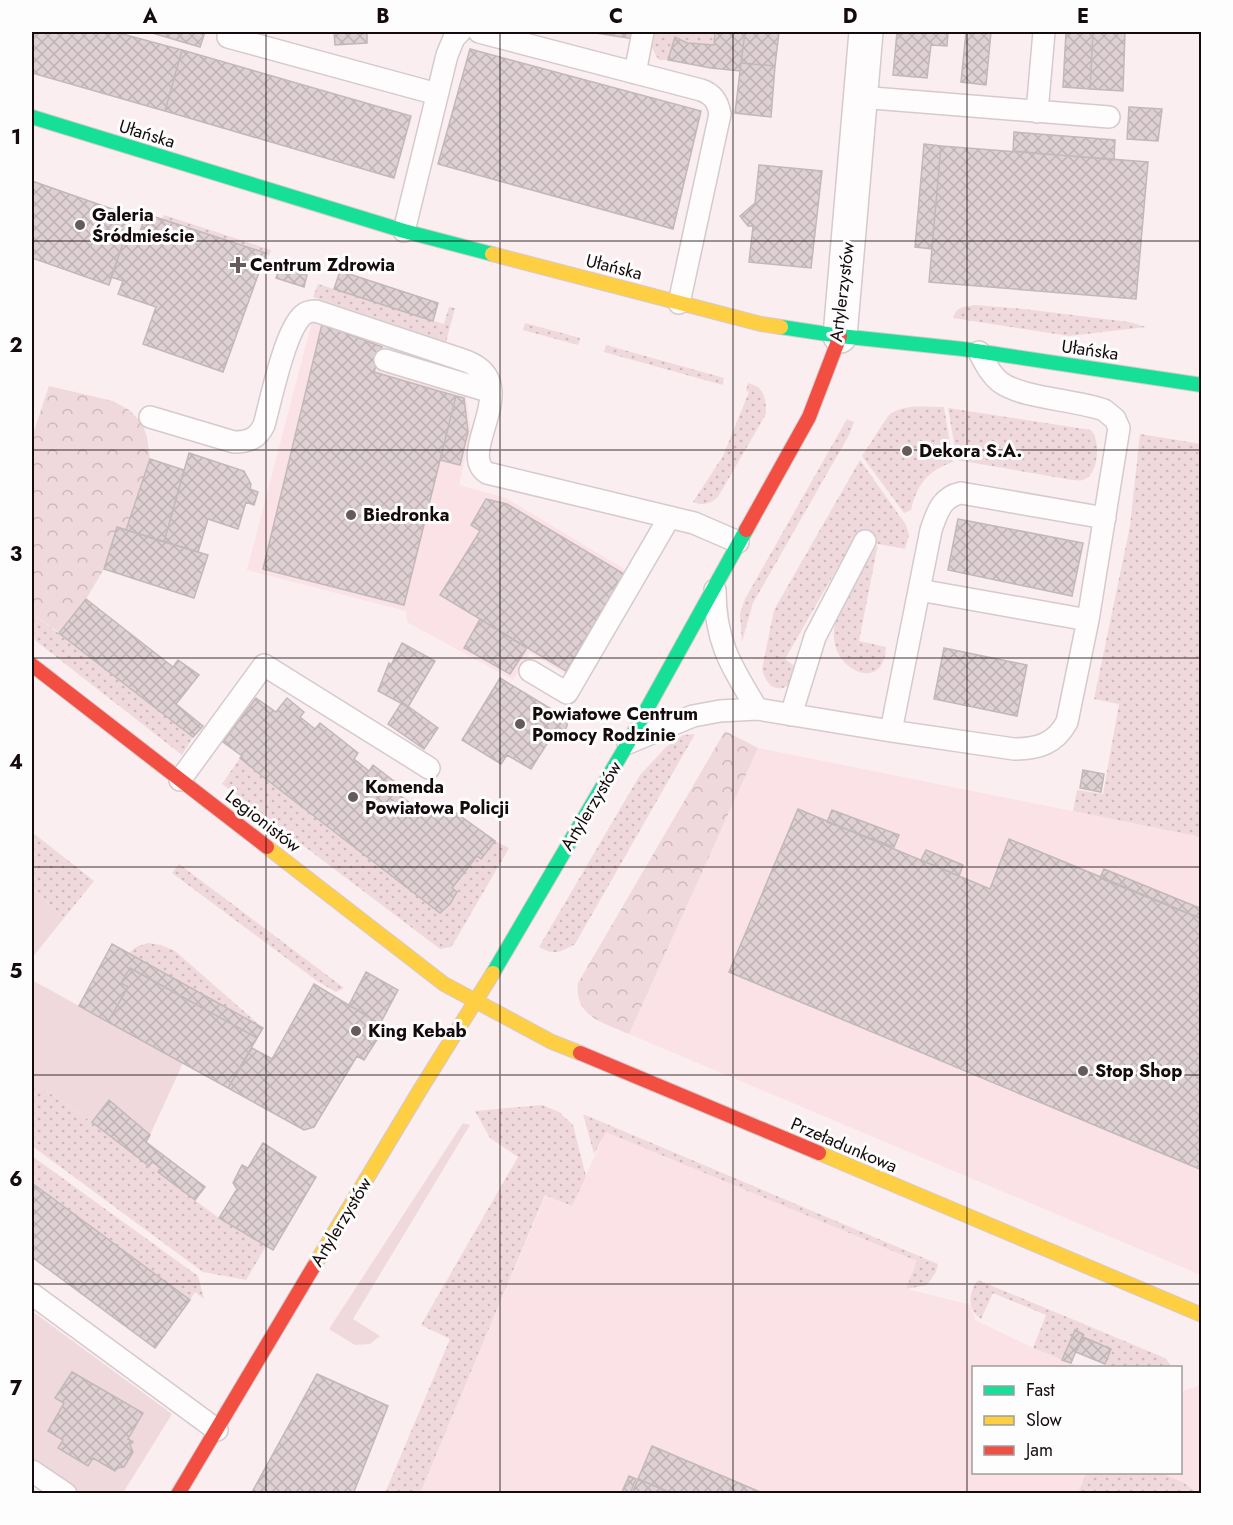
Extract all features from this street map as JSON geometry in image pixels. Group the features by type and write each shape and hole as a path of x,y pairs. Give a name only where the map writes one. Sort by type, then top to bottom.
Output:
{"street":[{"name":"Artylerzystów","path":"178,1494 420,1090 515,938 628,742 809,417 840,336 866,32"},
{"name":"Ułańska","path":"32,117 404,231 761,324 840,336 935,345 1202,385"},
{"name":"Legionistów","path":"32,665 425,971 444,984 476,1000"},
{"name":"Przeładunkowa","path":"476,1000 552,1042 1202,1315"}],"lane":[{"path":"404,231 450,46 460,32"},
{"path":"479,32 710,93 719,105 720,114 679,303"},
{"path":"635,73 642,32"},
{"path":"1038,112 1044,32"},
{"path":"228,37 437,94"},
{"path":"860,97 1109,117"},
{"path":"150,417 234,442 253,439 260,434 264,425 295,325 302,316 316,311 476,365 485,374 491,392 489,413 478,452 482,470 493,476 694,523 738,542"},
{"path":"628,742 693,716 720,711 757,709 1014,749 1029,749 1050,742 1062,730 1067,722 1088,620 1119,428 1110,413 1097,408 1014,390 1000,382 989,370 979,352"},
{"path":"385,360 491,392"},
{"path":"891,731 934,520 941,505 954,495 961,494 1105,518"},
{"path":"530,671 567,693 669,518"},
{"path":"791,715 815,637 865,541"},
{"path":"715,586 715,611 719,636 725,653 757,709"},
{"path":"919,590 1088,620"},
{"path":"180,780 264,665 429,768"},
{"path":"32,1294 217,1430"},
{"path":"32,1471 66,1494"}],"shaded area":[{"path":"313,318 462,372 471,431 459,485 506,498 631,573 569,676 530,653 513,680 407,622 406,611 247,570"},
{"path":"758,748 1201,837 1201,1275 629,1034"},
{"path":"606,1131 918,1261 907,1289 971,1305 975,1320 1033,1348 1078,1366 972,1366 972,1474 1182,1474 1182,1392 1201,1385 1201,1493 419,1494 546,1195 572,1206"}],"green space":[{"path":"652,32 715,32 714,45 687,43 675,37 668,60 659,60 652,46"},
{"path":"164,215 271,250 269,256 266,252 162,219"},
{"path":"318,284 444,324 449,307 455,308 446,342 313,297"},
{"path":"975,305 1129,322 1146,327 1069,336 953,318 959,309"},
{"path":"525,323 580,338 578,345 523,330"},
{"path":"606,345 724,378 723,385 604,352"},
{"path":"748,383 758,387 763,394 766,414 718,497 706,504 693,502 723,456 749,392 746,391"},
{"path":"49,386 113,401 129,410 142,423 147,437 150,459 126,530 117,528 104,569 86,599 59,633 32,613 32,437"},
{"path":"907,407 944,407 953,462 936,470 924,480 916,493 911,510 904,513 862,456 893,412"},
{"path":"948,408 1091,430 1097,449 1095,465 1088,477 1083,480 1072,480 957,460"},
{"path":"847,419 854,422 849,435 753,603 742,642 740,614 745,599"},
{"path":"1140,434 1201,444 1201,837 1073,811 1077,790 1103,794 1119,704 1094,699 1130,526"},
{"path":"860,460 906,525 909,535 905,549 878,544 858,532 785,659 796,667 794,681 783,688 774,687 767,681 762,669 774,610"},
{"path":"878,544 859,641 886,647 883,662 876,670 868,673 858,672 840,657 835,645 834,631 845,598"},
{"path":"32,613 193,737 182,755 32,638"},
{"path":"725,731 758,748 629,1034 601,1022 586,1011 578,995 578,983"},
{"path":"695,734 575,944 558,952 539,947 640,775 666,747 683,735"},
{"path":"240,758 440,913 450,904 457,892 452,888 477,856 481,858 495,841 509,848 451,947 440,949 222,784"},
{"path":"32,832 94,881 64,918 32,888"},
{"path":"179,864 344,988 336,992 317,981 172,873"},
{"path":"32,888 64,918 32,958"},
{"path":"148,943 175,951 263,1028 129,953 136,947"},
{"path":"32,980 183,1063 150,1135 109,1100 92,1122 32,1081"},
{"path":"32,1081 92,1122 149,1166 152,1162 161,1168 158,1173 219,1218 266,1246 246,1280 203,1272 32,1146"},
{"path":"542,1105 559,1112 573,1125 586,1176 572,1206 545,1195 420,1493 385,1493 450,1339 421,1325 518,1157 490,1138 475,1111"},
{"path":"583,1114 938,1264 936,1272 927,1285 906,1289 917,1261 606,1132 594,1154"},
{"path":"463,1123 470,1125 353,1319 380,1336 370,1344 355,1345 329,1329"},
{"path":"32,1156 198,1276 204,1299 195,1292 190,1300 32,1183"},
{"path":"978,1280 1165,1358 1171,1366 1110,1366 1105,1364 1111,1349 1083,1337 1071,1363 1033,1348 1046,1315 993,1293 981,1319 971,1306 972,1290"},
{"path":"32,1311 172,1414 123,1493 80,1493 32,1465"},
{"path":"1086,1474 1163,1474 1184,1483 1197,1493 1078,1493"}],"building":[{"path":"32,32 115,32 182,50 165,111 32,73"},
{"path":"149,32 205,32 200,47"},
{"path":"334,32 367,32 367,43 335,45"},
{"path":"589,32 635,32 634,39"},
{"path":"715,32 745,32 740,71 668,60 675,37 687,43 714,45"},
{"path":"745,32 779,32 775,66 741,63"},
{"path":"897,32 948,32 947,46 931,45 927,78 893,75"},
{"path":"966,32 991,32 986,85 961,82"},
{"path":"1066,32 1093,32 1090,89 1063,87"},
{"path":"1093,32 1125,32 1123,91 1090,89"},
{"path":"470,49 701,111 673,229 438,164"},
{"path":"182,50 411,116 394,178 165,111"},
{"path":"741,63 775,66 771,117 735,113"},
{"path":"1129,107 1162,109 1158,141 1127,139"},
{"path":"1014,132 1115,140 1114,160 1013,151"},
{"path":"924,144 941,146 932,249 915,247"},
{"path":"941,146 1148,162 1136,299 929,282"},
{"path":"759,165 822,171 811,268 749,262 753,226 748,226 740,216 755,203"},
{"name":"Galeria Śródmieście","path":"32,181 132,216 109,285 32,258"},
{"path":"146,214 266,253 223,372 143,344 156,307 118,294 123,281 111,277 127,233 138,237"},
{"path":"280,267 307,275 304,287 276,278"},
{"path":"340,271 438,303 433,321 334,289"},
{"name":"Biedronka","path":"322,324 382,347 374,372 456,396 404,605 263,569"},
{"path":"456,396 464,398 468,432 460,465 440,460"},
{"path":"189,453 244,471 251,484 250,489 258,492 254,505 246,502 238,529 208,519 198,552 164,542"},
{"path":"150,459 184,470 164,542 126,530"},
{"path":"486,499 507,504 624,574 566,671 440,595 480,531 471,525"},
{"path":"958,519 1083,543 1072,596 948,570"},
{"path":"117,527 208,555 194,598 104,569"},
{"path":"86,599 173,667 178,660 199,675 176,704 203,726 193,737 59,633"},
{"path":"480,619 527,648 510,674 464,648"},
{"path":"402,643 435,661 408,707 378,691 389,663 391,665"},
{"path":"944,648 1027,665 1017,716 934,699"},
{"name":"Powiatowe Centrum Pomocy Rodzinie","path":"500,678 563,716 562,719 567,722 559,741 555,742 550,739 531,769 507,755 501,764 462,740"},
{"path":"256,698 276,712 287,698 304,712 300,717 315,729 320,723 358,753 354,759 369,771 373,765 403,788 398,794 414,806 418,800 430,810 438,808 442,803 495,841 481,859 477,856 452,888 457,892 450,904 440,913 262,776 240,758 242,756 223,742"},
{"path":"402,702 438,728 424,749 388,724"},
{"path":"1083,770 1104,774 1101,792 1080,788"},
{"name":"Stop Shop","path":"798,809 990,889 1009,839 1202,919 1202,1170 729,972"},
{"path":"832,810 899,835 894,847 827,822"},
{"path":"926,850 963,865 959,876 921,860"},
{"path":"1104,869 1202,909 1199,918 1100,878"},
{"path":"112,944 263,1028 257,1038 130,968 121,983 128,987 108,1022 79,1006"},
{"path":"130,968 257,1038 228,1088 108,1022 128,987 121,983"},
{"path":"366,972 398,990 380,1024 349,1005"},
{"path":"314,984 385,1027 364,1060 357,1056 314,1127 304,1130 228,1088 252,1048 272,1059"},
{"path":"109,1100 150,1135 146,1142 205,1187 195,1200 158,1172 161,1168 152,1162 149,1166 92,1122"},
{"path":"263,1143 316,1177 273,1250 219,1218 237,1189 233,1183 242,1165 248,1168"},
{"path":"32,1183 190,1300 155,1348 32,1257"},
{"path":"1075,1330 1083,1334 1071,1363 1062,1360"},
{"path":"1083,1337 1111,1349 1105,1364 1076,1352"},
{"path":"72,1372 143,1413 128,1439 133,1442 130,1445 133,1452 124,1467 117,1468 115,1471 93,1458 88,1466 58,1448 63,1440 48,1431 64,1403 55,1398"},
{"path":"317,1374 388,1406 353,1494 251,1494"},
{"path":"652,1446 765,1494 674,1494 638,1479"},
{"path":"629,1476 636,1479 630,1494 621,1494"},
{"path":"638,1479 674,1494 632,1494"}],"traffic: fast":[{"path":"32,117 404,231 492,254"},
{"path":"781,327 840,336 963,349 1202,385"},
{"path":"493,973 628,743 746,530"}],"traffic: slow":[{"path":"492,254 761,324 781,327"},
{"path":"267,847 444,984 552,1042 580,1053"},
{"path":"314,1266 493,973"},
{"path":"819,1153 1202,1315"}],"traffic: jam":[{"path":"746,530 809,417 840,336"},
{"path":"32,665 267,847"},
{"path":"580,1053 819,1153"},
{"path":"178,1494 314,1266"}],"place":[{"name":"Galeria Śródmieście","path":"80,225"},
{"name":"Centrum Zdrowia","path":"238,265"},
{"name":"Dekora S.A.","path":"907,451"},
{"name":"Biedronka","path":"351,515"},
{"name":"Powiatowe Centrum Pomocy Rodzinie","path":"520,724"},
{"name":"Komenda Powiatowa Policji","path":"353,797"},
{"name":"King Kebab","path":"356,1031"},
{"name":"Stop Shop","path":"1083,1071"}]}
